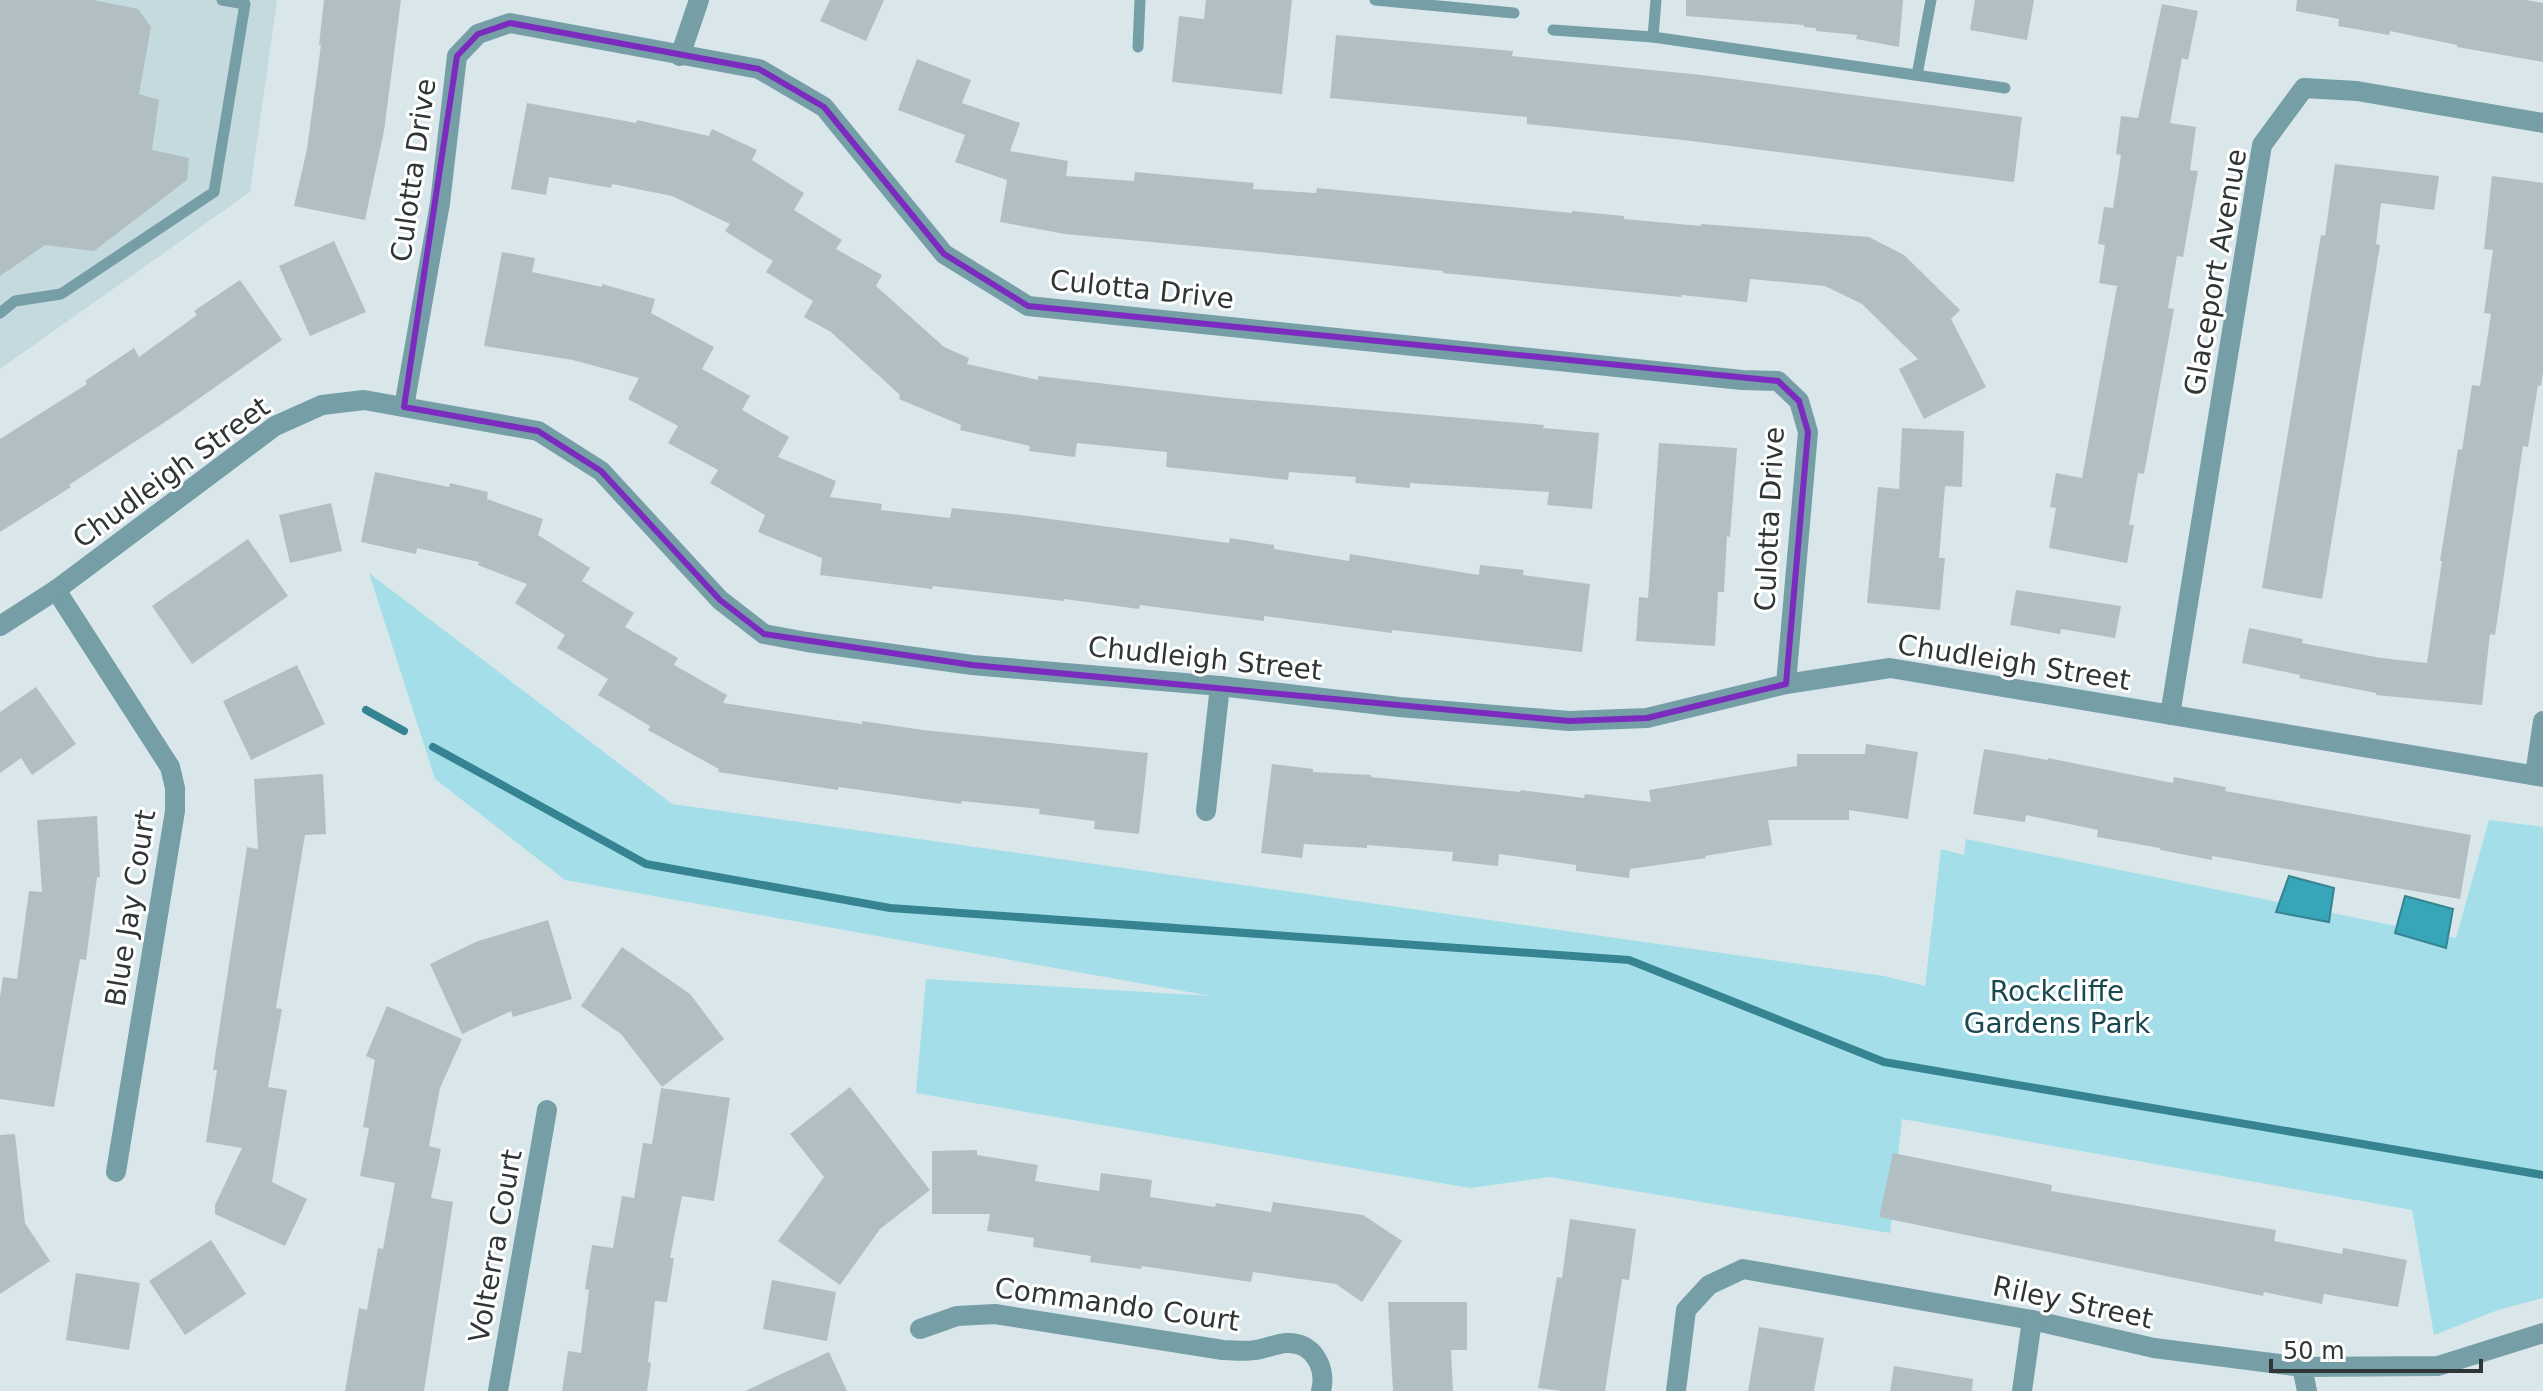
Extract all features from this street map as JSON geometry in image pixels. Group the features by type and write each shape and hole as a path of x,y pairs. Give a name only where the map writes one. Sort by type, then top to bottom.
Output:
{"street":[{"path":"680,56 699,0"},
{"name":"Culotta Drive","path":"404,407 440,203 457,56 478,34 510,23 759,69 824,107 944,254 1028,306 1742,380 1778,381 1799,401 1808,432 1786,684"},
{"name":"Glaceport Avenue","path":"2170,715 2262,145 2304,88 2357,91 2543,123"},
{"name":"Chudleigh Street","path":"0,626 56,590 275,426 322,405 364,400 538,431 601,471 720,600 764,634 972,665 1569,721 1647,718 1786,684 1890,668 2539,776"},
{"name":"Blue Jay Court","path":"56,590 170,767 175,788 175,811 116,1172"},
{"path":"1206,811 1220,686"},
{"path":"2539,776 2543,721"},
{"name":"Volterra Court","path":"498,1391 547,1110"},
{"name":"Riley Street","path":"1676,1391 1686,1310 1709,1285 1743,1269 2032,1320 2154,1348 2302,1367 2438,1366 2543,1333"},
{"name":"Commando Court","path":"920,1329 957,1316 995,1314 1223,1350 1254,1350 1283,1343 1297,1344 1310,1351 1320,1365 1323,1374 1321,1391"},
{"path":"2022,1391 2032,1320"},
{"path":"2302,1367 2307,1391"}],"lane":[{"path":"0,313 15,301 61,294 214,192 245,4 222,0"},
{"path":"1138,47 1140,0"},
{"path":"1375,0 1514,13"},
{"path":"1653,37 1656,0"},
{"path":"1917,75 1931,0"},
{"path":"1553,30 1653,37 2005,88"}],"highlighted area":[{"path":"510,23 759,69 824,107 944,254 1028,306 1778,381 1799,401 1808,432 1786,684 1647,718 1569,721 972,665 764,634 720,600 601,471 538,431 404,407 457,56 478,34"}],"shaded area":[{"path":"0,0 277,0 250,192 0,369"},
{"path":"2289,876 2334,888 2329,922 2276,912"},
{"path":"2405,896 2453,909 2446,948 2395,933"}],"green space":[{"name":"Rockcliffe Gardens Park","path":"369,573 672,804 1884,976 1925,986 1941,849 1964,855 1966,839 2456,938 2489,820 2543,827 2543,1298 2498,1310 2434,1335 2412,1210 1902,1119 1890,1233 1550,1177 1470,1188 916,1093 926,979 1211,996 565,880 435,779"}],"building":[{"path":"0,0 93,0 138,9 151,27 139,94 159,100 152,150 189,158 187,180 94,251 45,245 0,276"},
{"path":"324,0 401,0 384,131 365,220 294,206 307,149"},
{"path":"830,0 884,0 866,41 820,21"},
{"path":"1206,0 1292,0 1282,94 1172,82 1179,16 1204,19"},
{"path":"1686,0 1903,0 1899,47 1856,39 1857,35 1816,31 1816,28 1804,25 1686,16"},
{"path":"1975,0 2034,0 2027,40 1970,30"},
{"path":"2297,0 2526,0 2543,3 2543,62 2390,31 2389,35 2338,26 2339,19 2296,11"},
{"path":"2162,4 2198,11 2188,60 2182,58 2170,123 2196,127 2190,170 2198,171 2183,257 2177,256 2168,308 2174,309 2144,474 2138,473 2129,525 2134,525 2127,563 2049,548 2056,508 2050,507 2056,473 2082,478 2117,286 2099,283 2105,245 2098,244 2104,207 2113,208 2121,155 2116,154 2121,116 2138,118"},
{"path":"1336,35 1513,51 1512,56 1702,75 2022,117 2014,182 1683,140 1527,124 1527,117 1330,98"},
{"path":"917,59 971,80 962,103 1020,123 1010,151 1068,161 1066,176 1134,181 1135,172 1254,183 1253,189 1316,193 1317,188 1701,226 1869,237 1904,255 1960,310 1951,319 1986,387 1924,419 1899,369 1918,359 1862,304 1825,286 1750,279 1747,302 1681,297 1065,234 1000,222 1007,180 955,162 965,135 898,110"},
{"path":"527,103 636,123 637,120 709,136 712,129 757,150 752,160 804,193 794,210 842,240 836,249 882,275 876,286 944,347 969,358 967,364 1038,380 1038,376 1228,398 1544,425 1543,428 1599,433 1592,509 1547,505 1549,492 1410,483 1410,488 1355,483 1356,477 1289,472 1288,480 1166,467 1167,452 1077,443 1075,457 1029,451 1030,446 960,430 961,425 899,399 900,395 831,332 804,317 813,301 766,272 773,261 725,231 730,224 672,196 612,184 611,188 549,177 546,195 511,189"},
{"path":"2335,164 2439,176 2434,210 2381,203 2376,244 2380,245 2322,599 2262,588"},
{"path":"2492,176 2543,183 2543,372 2528,447 2523,446 2495,635 2490,634 2482,705 2376,695 2242,663 2249,628 2303,639 2302,643 2427,663 2458,449 2462,450 2472,385 2480,386 2491,314 2484,313 2493,250 2484,249"},
{"path":"334,241 366,312 310,336 279,266"},
{"path":"502,252 535,258 532,272 602,287 602,284 655,299 651,313 714,347 702,369 750,396 742,410 789,437 778,457 836,481 830,497 882,504 881,510 950,518 952,508 1229,543 1230,538 1274,545 1274,549 1349,561 1350,554 1479,575 1480,565 1524,570 1523,575 1590,584 1582,652 1392,630 1392,633 1264,616 1264,621 1140,605 1139,609 820,575 822,558 758,532 765,515 710,483 718,470 668,443 678,426 628,399 639,378 573,360 484,346"},
{"path":"240,280 282,340 69,485 71,487 0,532 0,439 87,384 85,381 134,348 139,357 197,315 194,311"},
{"path":"1902,428 1964,431 1962,487 1945,486 1939,558 1945,558 1940,610 1867,603 1878,487 1899,489"},
{"path":"1659,443 1737,448 1724,592 1718,592 1715,646 1636,641 1639,597 1648,598"},
{"path":"375,472 488,492 487,499 543,519 538,535 590,568 582,581 634,613 625,627 678,658 674,665 727,695 723,703 862,724 862,721 1148,753 1139,834 1094,829 1095,821 1039,814 1040,809 962,801 961,804 839,787 838,790 718,772 719,769 648,730 650,726 598,695 608,679 557,648 565,635 515,603 527,584 478,565 479,562 417,548 416,554 361,542"},
{"path":"331,503 342,551 290,563 279,515"},
{"path":"248,539 288,596 192,664 152,606"},
{"path":"2016,590 2121,606 2115,638 2061,629 2060,634 2010,625"},
{"path":"297,665 325,724 251,760 223,701"},
{"path":"36,687 76,744 32,775 21,758 0,773 0,712"},
{"path":"1866,744 1918,752 1908,819 1849,810 1849,820 1768,820 1772,845 1630,869 1629,878 1576,871 1576,865 1499,854 1498,866 1452,861 1453,852 1367,845 1367,848 1304,844 1302,858 1261,853 1272,764 1313,769 1313,772 1651,802 1649,790 1797,766 1797,754 1865,754"},
{"path":"1984,749 2048,758 2173,783 2174,777 2226,787 2225,791 2471,835 2460,899 2212,856 2212,860 2160,850 2097,837 2098,830 2026,815 2025,822 1973,814"},
{"path":"323,774 326,834 305,835 276,1008 282,1009 268,1087 287,1090 272,1182 307,1199 285,1246 215,1214 215,1205 242,1148 206,1142 217,1070 213,1070 247,847 258,849 254,779"},
{"path":"97,816 100,877 97,877 86,960 80,959 54,1107 0,1099 0,997 3,977 17,979 29,891 42,892 37,820"},
{"path":"548,920 572,999 513,1017 511,1011 462,1034 430,964 478,941"},
{"path":"622,947 690,994 724,1039 662,1087 621,1034 581,1006"},
{"path":"387,1006 462,1039 440,1088 429,1146 441,1149 431,1198 453,1202 424,1391 345,1391 359,1308 367,1310 378,1248 383,1249 395,1183 360,1176 369,1128 363,1127 375,1060 366,1056"},
{"path":"850,1087 930,1190 880,1229 840,1285 778,1241 824,1177 790,1134"},
{"path":"661,1088 730,1098 714,1201 682,1196 670,1258 674,1258 667,1302 655,1301 647,1391 562,1391 568,1351 581,1353 589,1290 585,1289 592,1245 613,1248 622,1196 634,1198 643,1143 652,1144"},
{"path":"15,1134 25,1223 50,1261 0,1294 0,1135"},
{"path":"977,1150 977,1155 1038,1165 1035,1181 1099,1191 1101,1173 1152,1180 1150,1197 1271,1212 1273,1202 1363,1215 1402,1241 1362,1302 1336,1284 1253,1272 1251,1282 1142,1266 1141,1269 1090,1262 1091,1256 1033,1247 1034,1238 987,1231 990,1214 932,1214 932,1151"},
{"path":"1893,1153 2052,1185 2051,1191 2276,1230 2274,1241 2342,1254 2343,1248 2407,1260 2398,1307 2324,1294 2322,1304 2264,1292 2263,1296 1879,1217"},
{"path":"1570,1219 1636,1229 1629,1280 1622,1279 1605,1391 1538,1388 1557,1277 1562,1278"},
{"path":"211,1240 246,1294 185,1335 149,1281"},
{"path":"76,1273 140,1283 129,1350 66,1340"},
{"path":"772,1280 836,1292 827,1341 763,1329"},
{"path":"1388,1302 1467,1302 1467,1350 1451,1350 1453,1391 1393,1391"},
{"path":"1759,1327 1824,1338 1814,1391 1748,1391"},
{"path":"829,1352 847,1391 745,1391"},
{"path":"1894,1366 1973,1379 1972,1391 1890,1391"}],"waterway":[{"path":"366,710 404,731"},
{"path":"433,747 646,864 890,908 1629,960 1884,1062 2543,1175"}]}
